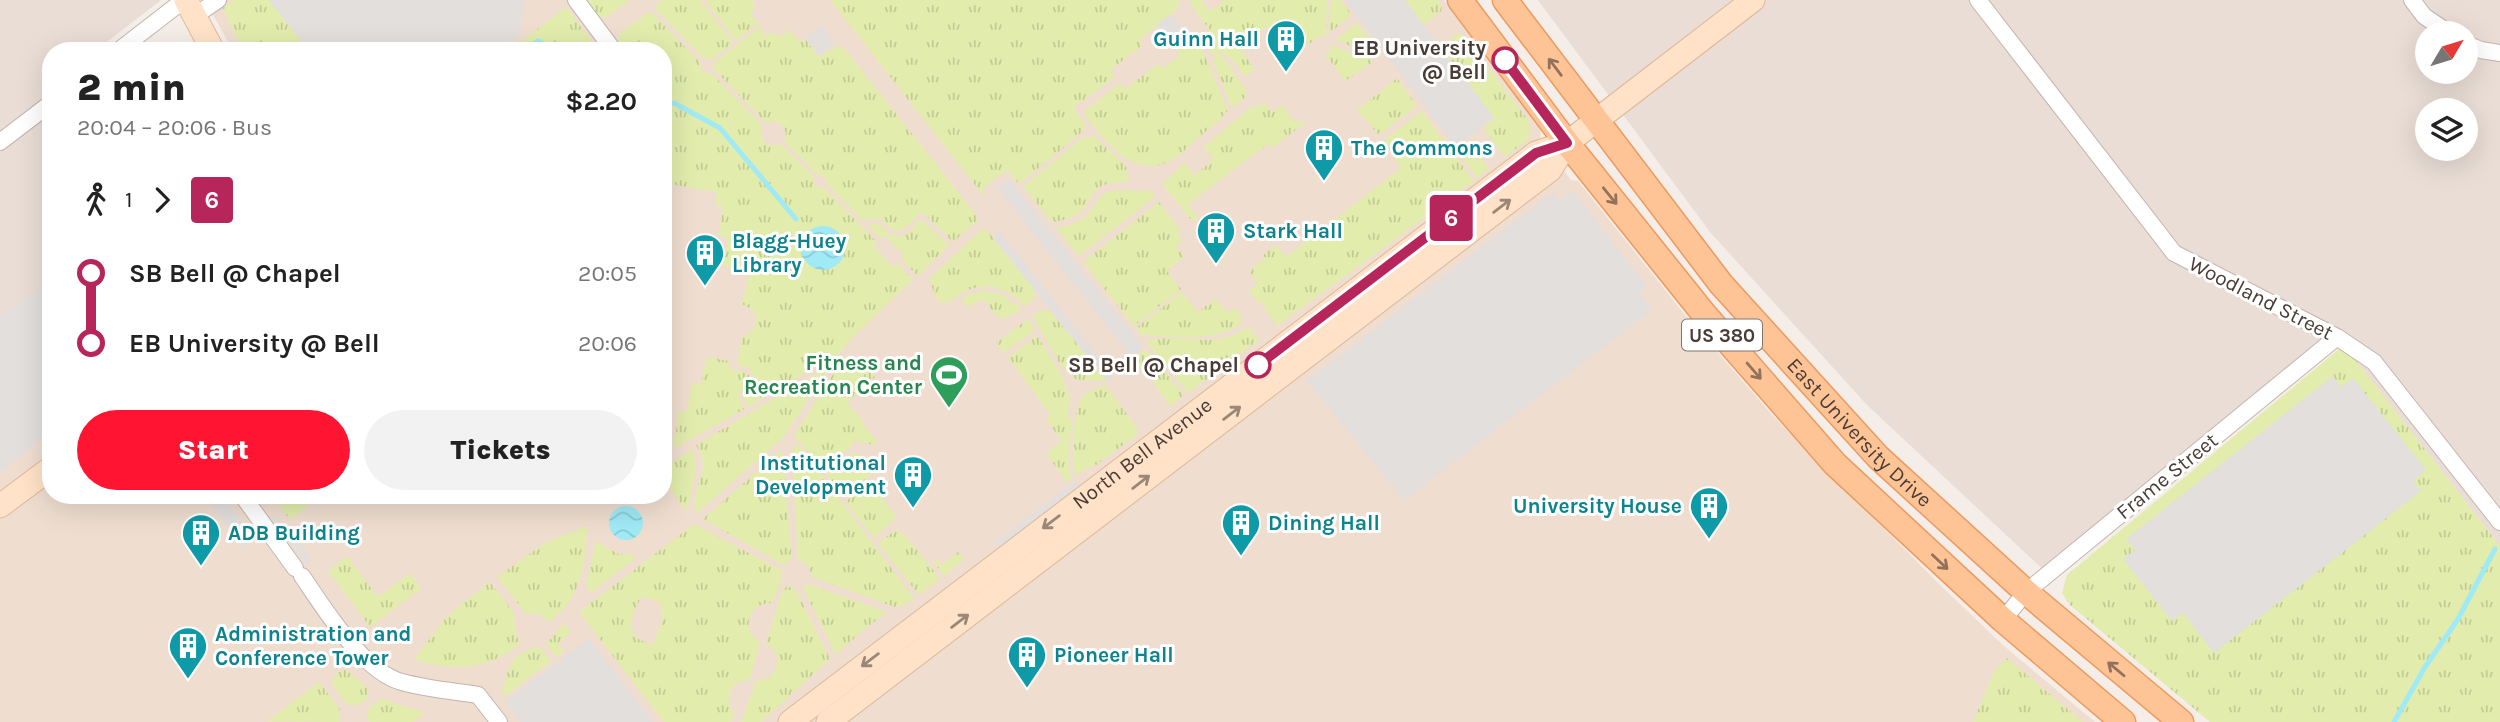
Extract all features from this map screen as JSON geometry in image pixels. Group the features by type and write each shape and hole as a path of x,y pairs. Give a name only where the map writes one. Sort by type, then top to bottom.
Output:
{"main road":[{"name":"East University Drive","path":"1460,0 1567,143 1704,314 1835,464 2003,620 2123,722"},
{"name":"East University Drive","path":"1505,0 1721,284 1878,457 2026,592 2181,722"},
{"name":"North Bell Avenue","path":"790,722 1536,153 1567,143 1753,0"},
{"path":"189,5 208,42"},
{"name":"North Bell Avenue","path":"828,722 1550,170 1567,143"},
{"path":"0,506 42,475"}],"street":[{"path":"132,42 189,5 218,0"},
{"path":"576,0 607,42"},
{"name":"Woodland Street","path":"1978,0 2174,253 2337,337 2374,362 2500,522"},
{"path":"2412,0 2431,21"},
{"path":"2478,48 2500,53"},
{"path":"0,142 42,110"},
{"name":"Frame Street","path":"2003,620 2026,592 2337,337"},
{"path":"249,504 346,638 365,658 399,682 478,695 499,722"}],"shaded area":[{"path":"0,0 161,0 107,42 42,42 42,286 0,318"},
{"path":"205,0 1444,0 1541,129 1540,140 1571,180 1578,181 1685,315 1773,416 2004,646 2095,722 0,722 0,318 42,286 42,504 672,504 672,42 228,42"},
{"path":"269,0 526,0 518,36 512,42 302,42"},
{"path":"1345,0 1405,0 1494,118 1455,147"},
{"path":"1538,0 2500,0 2500,546 2337,337 2048,574 1867,405 1710,232"},
{"path":"1171,14 1183,31 1172,40 1157,24"},
{"path":"821,26 835,43 819,55 806,38"},
{"path":"1009,179 1144,347 1132,357 997,188"},
{"path":"1573,191 1647,287 1639,293 1652,310 1404,500 1307,381 1553,192 1560,201"},
{"path":"1000,232 1113,376 1107,381 993,237"},
{"path":"42,286 42,439 0,472 0,318"},
{"path":"2333,376 2341,387 2353,378 2426,470 2413,481 2421,491 2214,653 2183,613 2172,621 2123,559 2135,550 2126,539"},
{"path":"1074,482 1089,487 1009,551 993,544"},
{"path":"211,504 229,504 255,539 244,548"},
{"path":"277,516 312,561 307,565 272,520"},
{"path":"589,638 653,722 520,722 505,702"}],"green space":[{"path":"234,0 269,0 302,42 239,42 223,8"},
{"path":"587,0 630,0 605,18 598,16"},
{"path":"663,0 700,0 733,43 711,60 703,58 654,7"},
{"path":"705,0 753,0 755,8 751,11 754,21 761,21 736,41"},
{"path":"830,0 1179,0 1178,9 1139,40 1142,46 1110,70 1115,77 1073,108 1086,125 1079,135 1019,184 1007,170 983,188 986,193 983,195"},
{"path":"1190,0 1202,0 1209,11 1226,0 1327,0 1326,36 1324,38 1321,35 1308,45 1300,35 1289,44 1275,26 1270,29 1267,26 1259,33 1261,36 1243,45 1245,48 1241,51 1255,69 1245,77 1226,55 1217,52 1211,54 1202,37 1210,30 1192,7"},
{"path":"1331,0 1340,0 1352,15 1329,33"},
{"path":"1405,0 1437,0 1442,6 1441,11 1424,25"},
{"path":"566,7 592,42 521,42"},
{"path":"650,11 700,62 702,71 711,73 762,125 764,142 773,146 781,144 814,177 815,186 824,188 877,242 873,246 893,267 897,263 913,280 852,338 841,352 748,407 743,397 752,383 752,372 749,368 737,365 742,337 753,330 756,320 754,311 742,304 750,271 723,266 728,238 718,235 723,207 715,205 717,192 672,184 672,42 619,42 620,33"},
{"path":"1357,23 1382,56 1335,40"},
{"path":"763,24 761,29 765,35 774,33 780,37 788,29 800,41 806,40 819,57 837,46 845,49 978,217 977,221 953,242 922,212 902,231 892,229 882,220 863,221 827,184 824,176 817,175 784,141 786,133 782,125 773,121 766,123 714,69 714,63"},
{"path":"1183,31 1196,36 1228,110 1170,161 1143,165 1131,161 1119,154 1099,134 1083,112 1120,83 1125,89 1158,64 1162,69 1180,55 1172,40"},
{"path":"1461,33 1530,122 1529,139 1505,157 1486,132 1486,125 1494,118 1442,48 1455,35"},
{"path":"1328,44 1374,61 1345,81 1325,54 1332,49"},
{"path":"1216,54 1221,55 1247,91 1247,96 1232,108 1213,61"},
{"path":"1397,78 1417,106 1379,135 1357,110"},
{"path":"1264,102 1272,112 1282,105 1296,123 1301,120 1305,123 1272,148 1268,144 1188,204 1198,219 1193,222 1162,184 1184,163 1195,175 1214,159 1203,147 1254,105 1256,108"},
{"path":"1422,111 1474,181 1277,326 1264,308 1266,306 1263,301 1259,304 1249,291 1258,283 1249,271 1276,245 1286,257 1401,168 1384,140"},
{"path":"1094,136 1126,166 1129,181 1103,185 1081,212 1052,222 1023,187 1082,138"},
{"path":"1466,143 1470,144 1489,169 1477,178 1456,149"},
{"path":"1119,190 1152,191 1155,197 1079,256 1056,228 1080,220 1102,195"},
{"path":"1159,202 1181,231 1177,234 1183,240 1176,246 1184,257 1167,271 1181,289 1134,326 1083,262"},
{"path":"921,219 949,245 918,276 901,259 904,256 885,235 881,239 868,226 878,223 890,234 898,237 907,234"},
{"path":"986,229 1036,292 1034,299 1024,306 1003,290 977,287 949,302 941,303 936,298 929,279 981,230"},
{"path":"985,291 1006,295 1005,297 1013,304 1016,302 1021,309 1003,318 996,315 984,299 968,307 961,299 972,293"},
{"path":"1182,292 1198,312 1215,299 1228,313 1235,307 1242,317 1239,319 1242,323 1231,330 1206,336 1141,335 1136,328"},
{"path":"1044,310 1050,311 1107,381 1077,380 1067,372 1032,315"},
{"path":"1028,319 1035,330 1004,353 996,343"},
{"path":"1248,326 1259,340 1188,393 1146,341 1171,338 1210,340 1236,334"},
{"path":"1037,335 1061,374 1070,396 1069,464 1072,479 1067,482 1046,453 1062,441 1046,419 1051,415 1008,358"},
{"path":"2344,345 2500,546 2500,722 2210,722 2070,605 2062,593 2067,575"},
{"path":"1146,349 1162,368 1149,379 1134,359"},
{"path":"845,356 865,365 875,377 847,403 878,441 874,445 857,441 851,443 851,447 821,470 794,435"},
{"path":"707,357 729,361 729,369 749,375 749,381 739,395 744,409 676,448 673,445 679,411 687,412 692,383 701,384"},
{"path":"832,364 783,438 697,513 695,497 703,465 696,445"},
{"path":"1164,371 1184,395 1170,406 1152,381"},
{"path":"1105,385 1136,426 1138,434 1096,465 1075,476 1073,459 1077,410 1086,393"},
{"path":"797,443 914,598 895,607 812,577 809,566 798,559 792,451"},
{"path":"692,449 695,472 687,512 672,492 672,463"},
{"path":"780,451 783,454 792,559 783,565 703,519"},
{"path":"852,453 890,461 843,496 826,474"},
{"path":"870,482 897,517 874,538 845,502"},
{"path":"278,504 307,504 308,506 290,520"},
{"path":"694,524 781,570 782,580 772,603 757,607 752,612 750,630 760,642 750,680 737,683 730,692 729,703 735,715 730,722 664,722 579,612","holes":["642,596 662,606 662,622 652,645 636,638 632,622"]},
{"path":"587,526 580,580 568,603 548,622 540,614 526,614 497,577 545,543"},
{"path":"897,529 901,534 903,532 940,579 919,595 878,543"},
{"path":"596,541 618,554 633,555 636,558 591,593 586,584"},
{"path":"958,552 964,559 944,576 933,562 936,560 941,565"},
{"path":"347,556 378,597 410,573 421,589 370,627 328,571"},
{"path":"490,582 514,613 515,631 520,644 495,659 470,666 443,666 414,659 449,614"},
{"path":"808,584 887,612 836,655 803,588"},
{"path":"787,586 796,590 830,659 761,722 741,722 756,681 770,677 777,666 776,654 766,644 782,591"},
{"path":"564,623 571,632 558,643 564,651 556,657 546,644"},
{"path":"540,647 551,661 505,696 502,692 512,662 522,653"},
{"path":"2007,658 2083,722 1973,722 1994,671"},
{"path":"345,669 367,687 367,699 355,706 344,702 332,683 335,674"},
{"path":"319,682 340,709 339,722 267,721"},
{"path":"382,699 425,713 413,722 370,722 367,717 368,709"}],"water":[{"path":"823,226 832,227 839,232 844,239 844,257 839,264 832,269 823,270 814,269 807,264 802,257 801,248 802,239 807,232 814,227"},
{"path":"626,506 638,511 643,523 638,535 626,540 614,535 609,523 614,511"}],"waterway":[{"path":"674,103 720,128 796,219"},
{"path":"2394,722 2425,667 2458,619 2495,549"}],"bus line":[{"name":"6","path":"1258,365 1536,153 1567,143 1505,60"}],"place":[{"name":"EB University @ Bell","path":"1505,60"},
{"name":"Guinn Hall","path":"1286,73"},
{"name":"The Commons","path":"1324,182"},
{"name":"Stark Hall","path":"1216,265"},
{"name":"Blagg-Huey Library","path":"705,287"},
{"name":"SB Bell @ Chapel","path":"1258,365"},
{"name":"Fitness and Recreation Center","path":"949,409"},
{"name":"Institutional Development","path":"913,509"},
{"name":"University House","path":"1709,540"},
{"name":"Dining Hall","path":"1241,557"},
{"name":"ADB Building","path":"201,567"},
{"name":"Administration and Conference Tower","path":"188,680"},
{"name":"Pioneer Hall","path":"1027,689"}]}
